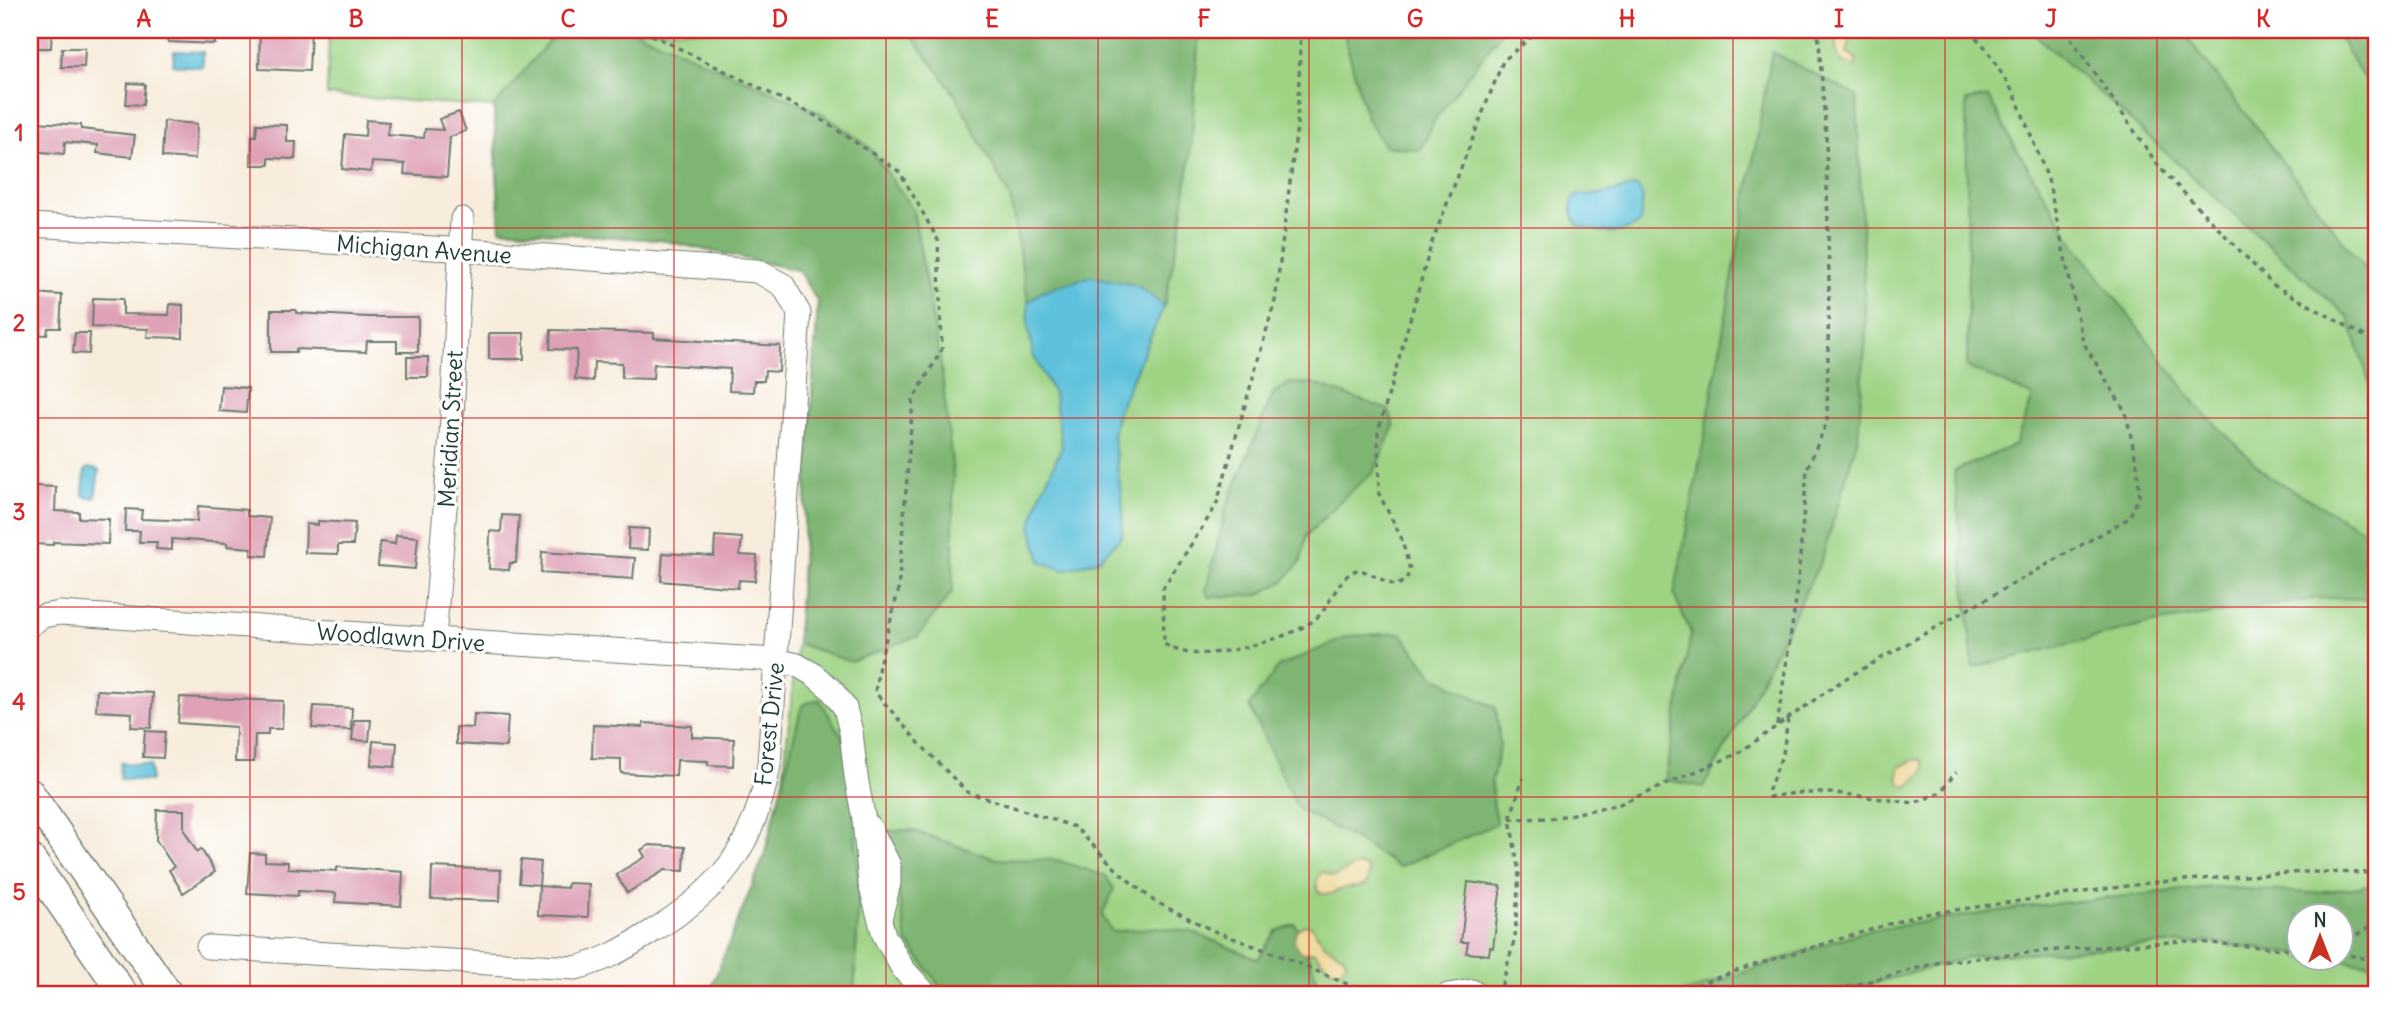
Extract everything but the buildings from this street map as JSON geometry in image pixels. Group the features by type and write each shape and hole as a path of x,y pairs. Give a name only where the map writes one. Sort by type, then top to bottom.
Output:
{"main road":[{"path":"30,793 169,995"},
{"path":"30,858 124,995"}],"street":[{"name":"Meridian Street","path":"434,639 451,437 462,219"},
{"name":"Michigan Avenue","path":"30,225 459,250 757,271 783,285 799,313"},
{"name":"Forest Drive","path":"208,947 575,968 609,958 665,924 720,880 739,853 754,823 765,790 774,719 799,313"},
{"name":"Woodlawn Drive","path":"30,625 43,616 60,613 776,660 797,665 813,674 831,690 845,708 864,820 889,865 889,883 881,918 884,935 902,969 927,995"},
{"path":"1448,995 1472,991"}],"path":[{"path":"642,30 816,116 900,172 938,240 942,349 912,400 898,592 879,665 875,692 919,743 967,792 1075,827 1121,874 1154,901 1214,931 1373,995"},
{"path":"1301,30 1297,125 1275,301 1216,506 1163,588 1164,644 1185,653 1250,647 1271,641 1315,620 1346,573 1359,569 1396,586 1405,580 1410,570 1401,537 1379,494 1378,432 1432,242 1503,61 1539,30"},
{"path":"1777,726 1797,593 1807,469 1827,422 1829,281 1826,149 1818,30"},
{"path":"1510,819 1553,818 1620,804 1737,754 1843,680 2129,518 2139,496 2138,470 2126,413 2083,342 2048,179 2015,95 1985,47 1968,30"},
{"path":"2065,30 2159,167 2273,285 2377,343"},
{"path":"1788,718 1783,753 1769,789 1769,797 1797,793 1836,793 1914,803 1940,793 1956,772"},
{"path":"1499,995 1515,938 1520,872 1510,819 1523,778"},
{"path":"1668,995 1748,967 1919,915 2156,882 2305,872 2377,873"},
{"path":"2354,937 2377,922"},
{"path":"1819,995 1940,962 2057,950 2184,941 2284,949"},
{"path":"2354,956 2377,961"}],"green space":[{"path":"329,30 2377,30 2377,995 776,995 780,810 797,643 818,302 798,270 661,240 500,229 494,107 327,95"},
{"path":"558,30 632,30 821,113 868,146 913,210 941,365 953,473 953,591 918,636 851,662 797,643 818,302 798,270 661,240 500,229 494,107"},
{"path":"901,30 1199,30 1191,149 1181,224 1164,306 1138,286 1043,291 1028,302 1010,198 956,96 912,36"},
{"path":"1345,30 1503,30 1436,118 1420,150 1385,146 1367,119 1345,39"},
{"path":"2030,30 2178,30 2186,36 2377,285 2377,405 2348,317"},
{"path":"2334,30 2377,30 2377,100"},
{"path":"1772,52 1857,96 1866,334 1858,437 1822,559 1742,718 1703,787 1665,780 1691,633 1674,595"},
{"path":"1989,97 2010,138 2074,244 2199,408 2268,476 2377,538 2377,599 2321,598 2153,623 1973,668 1954,471 2015,445 2033,396 1967,367 1966,101"},
{"path":"1290,383 1315,384 1389,410 1394,426 1374,472 1345,496 1306,536 1301,561 1284,581 1258,595 1209,597 1206,590 1226,509 1273,393"},
{"path":"1401,633 1433,676 1496,708 1500,746 1491,783 1496,824 1399,867 1355,839 1298,809 1249,706 1279,666 1350,636"},
{"path":"819,699 851,751 859,895 854,995 708,995 764,856 802,705"},
{"path":"911,830 996,859 1057,860 1106,876 1114,889 1102,915 1112,932 1158,927 1192,932 1258,959 1276,931 1295,924 1318,981 1233,990 1183,991 1171,995 946,995 907,941 888,831"},
{"path":"2377,885 2377,965 2354,962 2354,902 2284,902 2284,952 2208,942 1975,956 1828,995 1678,995 1863,931 2033,906 2212,887 2310,893"}],"sand":[{"path":"1844,35 1850,42 1847,52 1857,59 1855,67 1841,62 1838,54 1836,42"},
{"path":"1921,759 1925,767 1922,774 1907,787 1900,783 1899,767"},
{"path":"1356,865 1367,867 1367,884 1329,894 1318,892 1317,881 1323,872 1334,877"},
{"path":"1305,925 1311,926 1325,945 1344,956 1346,962 1341,971 1329,968 1314,952 1302,953 1297,947 1294,942 1295,933"}],"water":[{"path":"174,51 203,52 203,67 173,65"},
{"path":"1638,187 1643,198 1640,223 1617,232 1577,225 1572,206 1577,195 1604,194"},
{"path":"1091,276 1138,286 1164,306 1118,411 1113,435 1123,508 1122,536 1098,560 1065,570 1041,562 1031,526 1041,493 1062,447 1054,394 1033,355 1028,325 1028,302 1043,291"},
{"path":"85,470 99,470 95,498 85,497 83,494"},
{"path":"121,763 150,765 150,781 120,779"}]}
